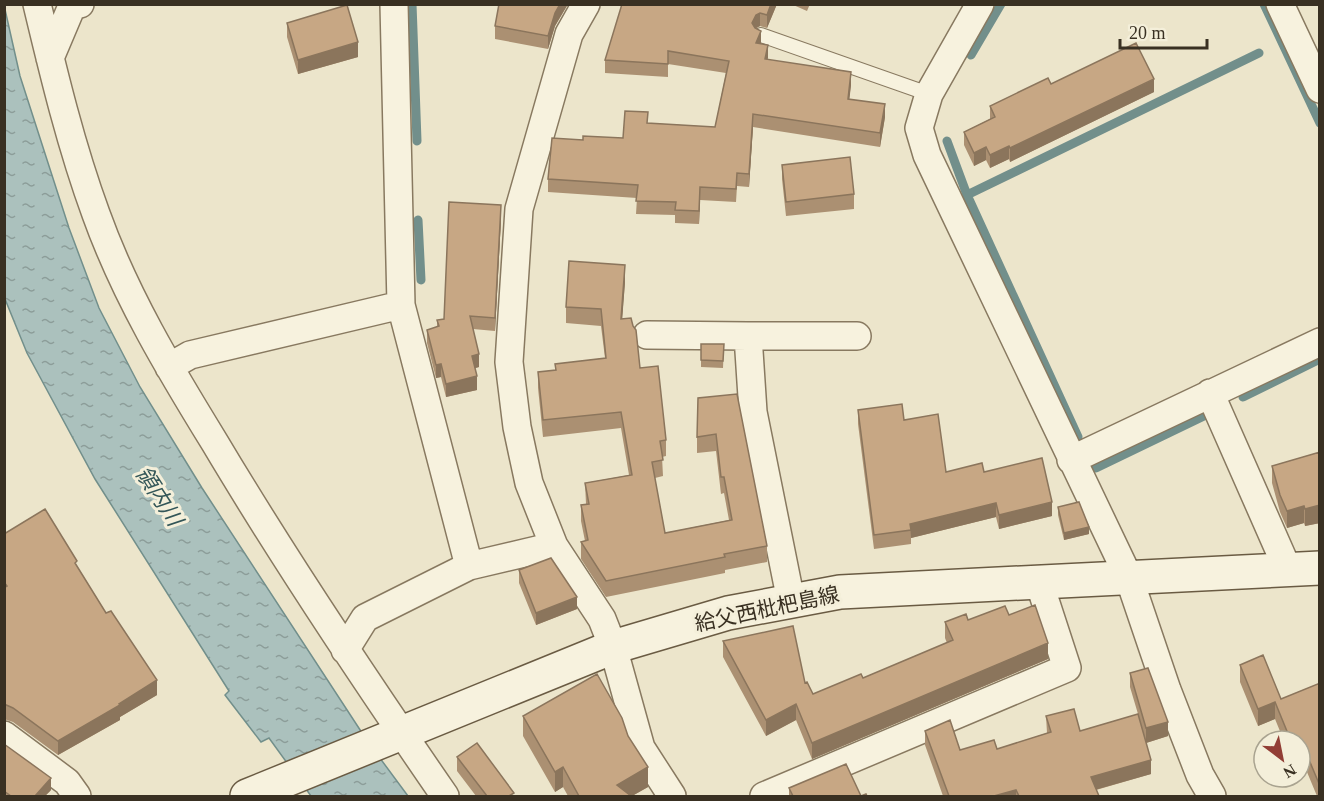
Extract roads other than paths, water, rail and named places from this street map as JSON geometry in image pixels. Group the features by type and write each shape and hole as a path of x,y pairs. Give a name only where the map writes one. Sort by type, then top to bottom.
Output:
{"main road":[{"name":"給父西枇杷島線","path":"259,793 613,647 728,613 840,592 1304,569"}],"street":[{"path":"37,4 64,113 96,215 130,293 169,367 285,560 398,735 445,796"},
{"path":"50,58 72,6 80,4"},
{"path":"394,4 401,305 469,566"},
{"path":"586,4 569,34 519,209 509,362 517,428 529,483 554,546 602,619 613,647 640,748 672,796"},
{"path":"980,4 929,94 919,128 927,155 1129,578 1171,700 1200,775 1212,796"},
{"path":"1280,4 1320,89"},
{"path":"169,367 190,355 401,305"},
{"path":"647,335 856,336"},
{"path":"748,336 753,412 791,601"},
{"path":"1071,459 1320,342"},
{"path":"1210,393 1304,569"},
{"path":"345,650 365,618 469,566 554,546"},
{"path":"764,796 1066,668 1039,582"},
{"path":"4,735 67,782 77,796"}],"lane":[{"path":"761,35 929,94"}],"water":[{"name":"領内川","path":"4,5 20,76 69,228 99,308 140,387 202,488 368,742 408,796 311,796 269,738 261,742 225,695 229,691 95,479 27,353 5,299"}],"waterway":[{"path":"412,4 417,141"},
{"path":"971,55 1001,4"},
{"path":"1264,4 1320,123"},
{"path":"967,195 1259,53"},
{"path":"947,141 967,195 1078,437"},
{"path":"418,220 421,280"},
{"path":"1243,397 1320,359"},
{"path":"1096,468 1206,415"}]}
